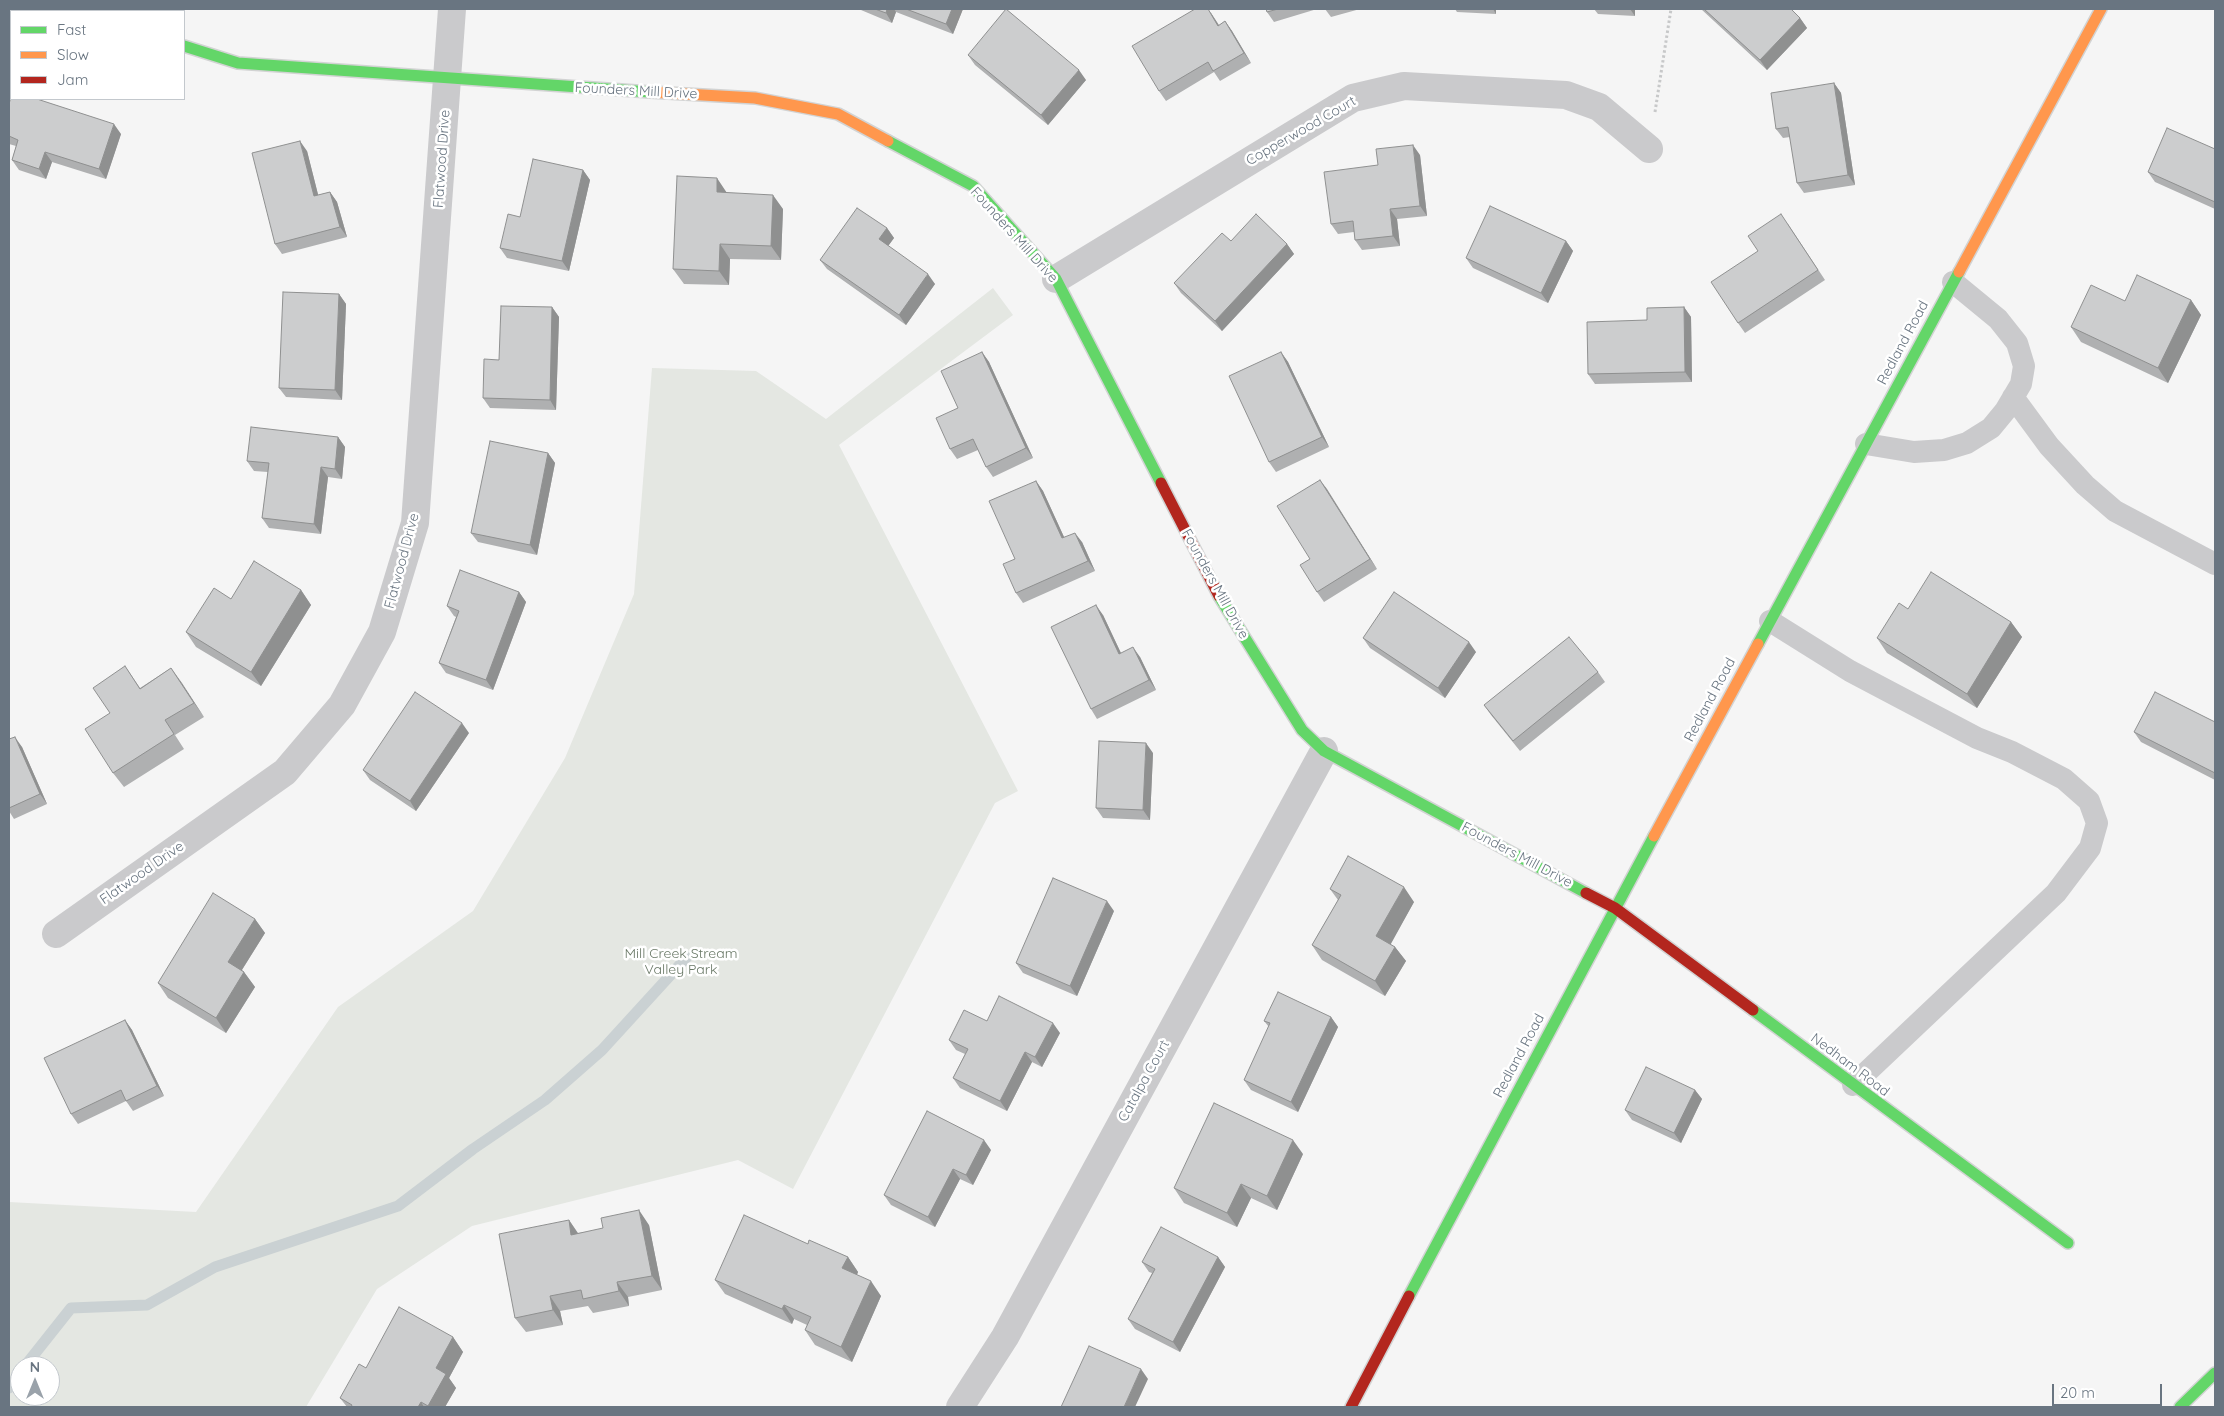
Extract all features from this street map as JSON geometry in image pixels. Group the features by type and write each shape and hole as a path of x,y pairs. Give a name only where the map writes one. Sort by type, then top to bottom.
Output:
{"main road":[{"name":"Redland Road","path":"1351,1407 1615,908 2100,9"},
{"name":"Founders Mill Drive","path":"185,46 238,63 447,79 755,98 838,114 973,186 1056,279 1222,602 1302,730 1324,751 1615,908"},
{"name":"Nedham Road","path":"1615,908 1853,1086 2068,1243"},
{"path":"2180,1407 2215,1372"}],"street":[{"name":"Flatwood Drive","path":"56,934 284,772 342,705 382,632 415,523 452,9"},
{"name":"Copperwood Court","path":"1056,279 1353,98 1404,86 1566,95 1599,107 1649,149"},
{"name":"Catalpa Court","path":"960,1407 1005,1336 1324,751"}],"lane":[{"path":"1866,444 1914,452 1944,450 1967,442 1991,428 2005,412 2013,398 2020,384 2024,366 2017,343 1998,319 1953,282"},
{"path":"2013,398 2048,446 2085,485 2114,511 2215,564"},
{"path":"1770,621 1850,671 1977,738 2012,752 2064,779 2089,802 2097,823 2090,848 2056,893 1853,1086"}],"path":[{"path":"1649,149 1671,9"}],"green space":[{"name":"Mill Creek Stream Valley Park","path":"993,288 1013,315 839,445 1018,791 995,803 793,1189 738,1160 472,1226 377,1289 306,1407 9,1407 9,1202 196,1212 338,1007 473,911 565,758 634,594 652,368 756,371 826,419"}],"building":[{"path":"875,9 887,9 886,13"},
{"path":"906,9 952,9 946,24"},
{"path":"1006,9 1079,70 1041,115 968,55"},
{"path":"1195,9 1208,9 1218,26 1225,21 1244,53 1213,71 1208,62 1159,91 1132,46"},
{"path":"1266,9 1278,9 1267,12"},
{"path":"1704,9 1791,9 1800,18 1760,60"},
{"path":"1834,83 1848,175 1797,183 1788,127 1776,129 1771,93"},
{"path":"10,100 40,100 114,124 99,169 45,152 39,169 12,160 18,140 9,136"},
{"path":"2167,128 2215,149 2215,202 2148,172"},
{"path":"300,141 314,196 330,192 340,227 275,244 252,153"},
{"path":"1413,145 1420,206 1390,209 1393,236 1355,240 1353,221 1331,224 1324,172 1378,165 1376,149"},
{"path":"533,159 583,170 562,261 500,248 508,214 520,217"},
{"path":"677,176 717,178 717,192 773,195 771,246 720,244 719,271 673,269"},
{"path":"1490,206 1566,241 1541,293 1466,258"},
{"path":"857,208 887,228 879,239 928,274 899,315 820,260"},
{"path":"1256,214 1287,244 1215,321 1174,283 1222,233 1231,241"},
{"path":"1781,214 1818,270 1738,323 1711,282 1758,251 1748,236"},
{"path":"2137,275 2191,300 2158,368 2071,327 2091,285 2125,301"},
{"path":"283,292 339,294 335,390 279,388"},
{"path":"501,306 552,307 550,400 483,398 484,359 499,360"},
{"path":"1684,307 1685,372 1588,374 1587,322 1647,320 1647,308"},
{"path":"982,352 1026,448 986,467 973,439 950,449 936,418 958,408 941,371"},
{"path":"1281,352 1322,437 1269,462 1229,376"},
{"path":"251,427 338,437 335,469 321,467 314,524 262,518 269,463 247,461"},
{"path":"490,441 548,453 530,545 471,533"},
{"path":"1320,480 1370,559 1317,592 1300,565 1310,559 1277,506"},
{"path":"1036,481 1062,538 1075,533 1088,561 1016,593 1003,564 1015,559 989,501"},
{"path":"254,561 301,590 251,672 186,632 214,588 231,599"},
{"path":"460,570 519,592 486,680 439,663 459,611 447,606"},
{"path":"1931,572 2011,622 1967,694 1877,638 1899,603 1908,609"},
{"path":"1394,592 1469,642 1438,688 1363,638"},
{"path":"1096,605 1119,654 1133,647 1149,680 1091,709 1051,627"},
{"path":"1569,637 1598,672 1513,741 1484,705"},
{"path":"125,666 140,689 171,668 194,703 165,720 174,734 113,773 85,729 110,713 93,688"},
{"path":"415,692 462,723 410,801 363,770"},
{"path":"2155,692 2215,722 2215,773 2134,732"},
{"path":"15,737 40,794 9,808 9,739"},
{"path":"1099,741 1146,743 1143,810 1096,808"},
{"path":"1348,856 1404,887 1376,936 1395,947 1375,981 1312,945 1341,895 1330,889"},
{"path":"1053,878 1107,901 1070,986 1016,963"},
{"path":"213,893 255,919 228,962 244,972 216,1018 158,983"},
{"path":"1278,992 1331,1017 1291,1102 1244,1080 1270,1023 1264,1021"},
{"path":"999,996 1053,1023 1035,1057 1025,1052 1000,1101 953,1078 968,1049 949,1040 964,1010 987,1021"},
{"path":"125,1020 157,1086 126,1101 121,1090 71,1114 44,1058"},
{"path":"1646,1067 1695,1090 1674,1133 1625,1110"},
{"path":"1214,1103 1293,1140 1267,1196 1241,1184 1227,1213 1174,1188"},
{"path":"927,1111 984,1140 966,1175 953,1169 928,1217 884,1195"},
{"path":"639,1210 652,1276 617,1282 619,1291 583,1299 581,1290 550,1296 553,1310 515,1318 499,1234 569,1220 571,1235 603,1228 601,1218"},
{"path":"744,1215 808,1244 809,1240 848,1257 842,1268 871,1281 841,1347 805,1330 811,1317 784,1305 782,1309 715,1280"},
{"path":"1161,1227 1218,1257 1173,1342 1128,1319 1155,1269 1142,1262"},
{"path":"399,1307 453,1337 436,1368 446,1374 428,1406 421,1402 418,1407 351,1407 352,1405 340,1398 359,1364 366,1368"},
{"path":"1089,1346 1141,1369 1124,1407 1061,1407"}],"waterway":[{"path":"33,1356 71,1308 147,1305 215,1267 398,1206 473,1149 545,1100 602,1050 687,957"}],"traffic: fast":[{"path":"185,46 238,63 650,92"},
{"path":"888,141 973,186 1056,279 1161,483"},
{"path":"1758,644 1959,272"},
{"path":"1219,596 1302,730 1324,751 1586,893"},
{"path":"1409,1296 1654,836"},
{"path":"1753,1010 2068,1243"},
{"path":"2180,1407 2215,1373"}],"traffic: slow":[{"path":"1959,272 2101,9"},
{"path":"650,92 755,98 838,114 888,141"},
{"path":"1654,836 1758,644"}],"traffic: jam":[{"path":"1161,483 1219,596"},
{"path":"1586,893 1615,908 1753,1010"},
{"path":"1351,1407 1409,1296"}]}
